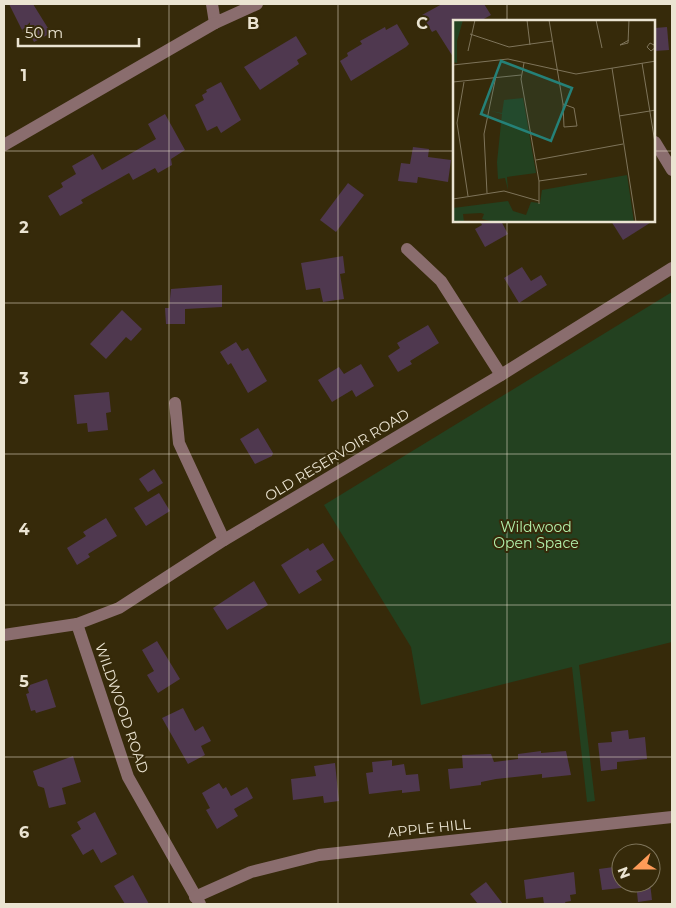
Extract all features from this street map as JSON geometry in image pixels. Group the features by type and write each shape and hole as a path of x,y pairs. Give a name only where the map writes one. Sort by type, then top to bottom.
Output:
{"street":[{"path":"212,4 215,23"},
{"path":"4,145 215,23 257,4"},
{"path":"656,144 672,170"},
{"path":"407,249 441,281 501,375"},
{"name":"OLD RESERVOIR ROAD","path":"4,634 77,624 119,608 224,540 501,375 672,268"},
{"path":"174,403 179,443 224,540"},
{"name":"WILDWOOD ROAD","path":"77,624 128,777 197,900"},
{"name":"APPLE HILL","path":"197,900 252,872 319,855 672,817"}],"green space":[{"name":"Wildwood Open Space","path":"672,292 672,642 579,665 595,801 587,802 572,667 421,705 411,647 324,505"}],"building":[{"path":"9,4 33,4 51,33 34,42 27,29 23,32"},
{"path":"442,4 484,4 491,15 482,20 453,20 453,57 436,30 432,32 422,15"},
{"path":"397,24 409,44 351,81 340,61 348,56 347,53 362,44 360,41 385,27 386,30"},
{"path":"667,27 669,50 656,51 656,28"},
{"path":"296,36 307,54 297,60 299,64 260,90 244,67"},
{"path":"221,82 241,120 221,133 217,126 207,131 195,105 204,100 202,95 207,92 206,90"},
{"path":"165,114 185,150 171,159 172,165 158,173 155,168 133,180 129,173 81,200 83,203 60,216 48,196 63,187 61,183 76,174 72,166 93,154 102,170 156,139 148,124"},
{"path":"413,147 429,149 428,157 451,160 448,182 418,177 417,183 398,181 401,163 410,164"},
{"path":"348,183 364,195 336,232 320,220"},
{"path":"480,222 502,222 508,234 485,247 475,229 482,225"},
{"path":"612,222 651,222 623,240"},
{"path":"343,256 345,273 340,274 344,299 323,302 320,288 306,290 301,263"},
{"path":"522,267 531,281 541,275 547,285 519,303 504,278"},
{"path":"222,285 222,307 185,309 185,324 166,324 165,308 169,308 171,289"},
{"path":"122,310 142,329 131,341 126,337 106,359 90,344"},
{"path":"428,325 439,343 410,361 412,364 398,372 388,356 400,348 397,343"},
{"path":"236,342 242,351 248,348 267,381 248,393 231,363 228,365 220,352"},
{"path":"361,364 374,386 356,397 352,390 332,402 318,380 339,367 344,374"},
{"path":"109,392 111,412 106,413 108,430 88,432 87,423 77,424 74,395"},
{"path":"258,428 273,453 272,456 255,464 240,439"},
{"path":"154,469 163,483 148,492 139,479"},
{"path":"159,493 170,511 146,526 134,508"},
{"path":"106,518 117,536 88,554 90,557 77,565 67,548 86,536 83,532"},
{"path":"323,543 334,560 316,571 322,580 299,594 281,565 308,548 310,551"},
{"path":"254,581 268,605 227,630 213,608"},
{"path":"157,641 180,679 158,693 147,675 154,671 142,650"},
{"path":"47,679 56,707 36,713 35,710 31,711 26,694 29,693 27,686"},
{"path":"183,708 195,731 203,726 211,741 201,746 205,755 188,764 162,718"},
{"path":"628,730 629,739 645,737 647,759 617,762 617,769 601,771 598,743 612,742 611,732"},
{"path":"541,751 541,753 566,751 571,775 542,778 542,774 496,779 481,782 481,785 450,789 448,769 463,768 462,755 491,754 494,762 518,759 518,754"},
{"path":"73,756 81,782 62,788 66,804 49,808 44,788 38,786 33,771"},
{"path":"392,760 392,766 404,764 406,775 418,774 420,791 402,793 402,790 369,794 366,773 373,772 372,762"},
{"path":"335,763 339,801 324,803 323,796 293,800 291,779 316,776 314,766"},
{"path":"219,783 223,789 226,787 231,796 247,787 253,798 234,809 238,816 217,829 206,810 210,808 202,793"},
{"path":"95,812 117,854 101,863 93,849 83,855 71,835 81,829 77,822"},
{"path":"611,867 611,889 602,890 599,869"},
{"path":"574,872 576,894 570,895 571,901 565,902 566,904 544,904 543,897 526,899 524,880"},
{"path":"133,875 149,904 125,904 114,886"},
{"path":"486,882 503,904 478,904 470,894"},
{"path":"637,893 651,893 652,900 638,902"}]}
